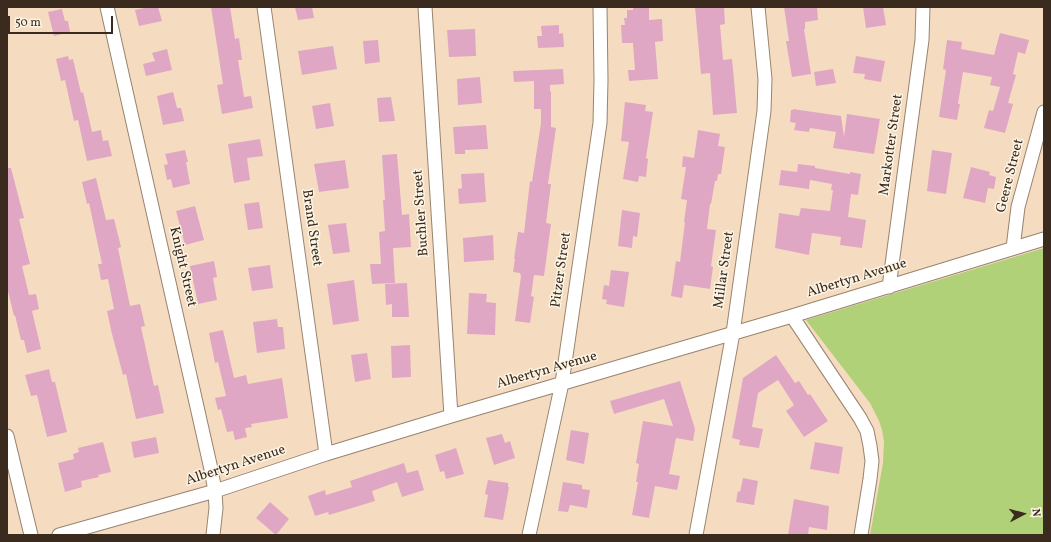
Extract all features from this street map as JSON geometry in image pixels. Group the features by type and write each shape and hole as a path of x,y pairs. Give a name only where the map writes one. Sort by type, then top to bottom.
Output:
{"street":[{"name":"Knight Street","path":"107,7 215,491 216,508 213,535"},
{"name":"Brand Street","path":"264,7 326,454"},
{"name":"Buchler Street","path":"425,7 451,416"},
{"name":"Pitzer Street","path":"529,535 562,383 600,123 600,7"},
{"name":"Millar Street","path":"696,535 732,333 764,111 765,79 758,7"},
{"name":"Markotter Street","path":"889,287 922,40 923,7"},
{"name":"Geere Street","path":"1013,248 1018,207 1044,112"},
{"name":"Albertyn Avenue","path":"59,535 215,491 326,454 451,416 792,316 1044,239"},
{"path":"792,316 860,418 867,431 872,461 860,535"},
{"path":"7,436 30,535"}],"green space":[{"path":"1044,248 1044,535 870,535 883,463 884,441 882,430 870,403 806,320"}],"building":[{"path":"158,7 162,21 139,26 135,10"},
{"path":"211,7 230,7 235,39 239,38 242,60 238,60 244,97 251,96 253,108 222,114 217,85 223,84"},
{"path":"295,7 312,7 314,18 298,20"},
{"path":"633,7 649,7 649,20 662,19 663,41 655,42 658,79 629,81 628,70 635,70 633,43 622,43 621,25 625,25 624,18 627,18 627,10 633,10"},
{"path":"695,7 724,7 725,24 720,25 723,60 732,59 737,113 713,115 710,73 701,74"},
{"path":"784,7 817,7 818,20 805,22 804,29 811,74 792,77 786,41 789,41"},
{"path":"863,7 883,7 886,25 866,28"},
{"path":"62,9 65,21 68,21 70,32 54,36 48,12"},
{"path":"559,25 559,34 563,33 564,47 538,48 537,36 542,36 541,26"},
{"path":"475,29 476,56 449,57 447,30"},
{"path":"1000,33 1029,40 1025,54 1018,52 1013,74 1016,75 1008,103 1013,104 1005,133 984,128 989,110 993,111 1000,87 990,85 992,77 963,72 957,120 939,117 946,70 943,69 947,40 962,42 961,49 994,55"},
{"path":"378,40 380,62 365,64 363,41"},
{"path":"333,46 337,69 302,75 298,51"},
{"path":"167,49 172,70 146,76 143,64 155,61 152,53"},
{"path":"68,56 69,60 73,59 81,93 83,92 92,132 101,130 103,141 108,140 112,156 87,161 78,120 74,121 65,80 61,81 56,59"},
{"path":"856,56 885,61 881,82 864,79 865,74 853,73"},
{"path":"563,69 564,84 550,85 551,127 556,128 548,184 551,184 546,223 551,224 544,276 534,275 531,296 534,297 530,323 515,321 521,276 520,273 513,272 514,259 518,232 524,233 530,181 532,182 541,123 541,109 534,109 534,81 514,82 513,71"},
{"path":"833,69 836,83 816,86 814,72"},
{"path":"480,77 482,103 458,105 457,79"},
{"path":"173,92 177,108 181,108 184,121 163,125 157,96"},
{"path":"391,97 395,121 379,122 377,98"},
{"path":"625,102 646,105 645,111 653,112 646,158 648,159 646,177 639,176 638,182 623,179 629,142 621,141"},
{"path":"330,103 334,126 316,129 312,106"},
{"path":"793,109 841,116 844,137 847,114 880,119 874,154 833,148 836,132 810,128 809,132 794,130 796,123 790,122 791,110"},
{"path":"486,125 488,149 465,150 465,154 455,154 453,127"},
{"path":"698,130 720,134 718,146 725,147 721,174 718,174 717,181 715,181 707,229 716,230 711,266 713,267 710,289 684,285 682,298 671,296 676,261 680,262 687,200 681,199 686,167 682,167 683,156 694,158"},
{"path":"260,139 263,156 247,158 250,180 234,183 228,144"},
{"path":"185,150 188,162 186,162 190,184 173,188 171,179 167,180 164,165 168,164 165,154"},
{"path":"932,150 952,153 946,194 927,191"},
{"path":"397,154 402,215 409,214 411,247 393,248 395,283 372,284 370,264 381,264 379,232 385,231 383,200 385,200 382,155"},
{"path":"345,160 349,188 319,192 314,164"},
{"path":"798,164 815,166 815,168 850,174 850,172 861,174 858,195 851,194 848,217 866,220 862,248 840,245 841,237 812,233 809,255 775,248 779,213 799,216 801,208 830,211 833,190 831,190 832,184 810,180 809,189 779,185 781,170 797,172"},
{"path":"971,167 990,172 989,175 996,177 994,189 988,188 985,203 963,198"},
{"path":"7,168 11,168 24,218 19,219 30,264 22,266 29,295 36,294 39,309 32,311 41,349 27,353 24,340 21,340 7,287"},
{"path":"484,173 486,202 459,204 458,189 462,188 461,174"},
{"path":"96,178 106,220 114,219 121,247 118,248 130,306 140,304 145,326 141,327 154,386 158,385 164,413 136,419 126,374 123,375 107,311 114,309 108,279 101,280 98,264 102,264 89,203 87,204 82,182"},
{"path":"259,202 263,228 248,230 244,204"},
{"path":"195,206 204,240 185,245 176,211"},
{"path":"622,210 640,213 637,237 633,236 632,248 618,246"},
{"path":"346,223 350,252 333,254 328,225"},
{"path":"493,235 494,260 464,262 463,238"},
{"path":"214,261 217,277 213,278 217,300 198,304 190,266"},
{"path":"270,265 273,288 252,291 248,268"},
{"path":"611,270 629,272 624,307 606,304 607,300 602,299 604,285 609,286"},
{"path":"354,280 359,321 333,325 327,284"},
{"path":"407,283 409,317 392,317 392,304 386,305 385,284"},
{"path":"469,293 487,294 486,302 496,303 495,335 467,334"},
{"path":"277,319 278,327 283,327 285,349 257,353 253,322"},
{"path":"223,330 234,378 246,375 248,384 282,378 288,418 251,424 252,427 245,428 247,437 235,440 233,431 227,432 221,409 218,410 215,398 226,396 218,362 215,363 209,333"},
{"path":"410,345 411,377 392,378 391,346"},
{"path":"367,353 371,379 355,382 351,355"},
{"path":"776,355 795,383 799,381 808,395 810,394 828,421 804,437 786,411 794,405 778,380 758,393 752,427 763,429 759,448 739,445 740,440 732,438 743,378"},
{"path":"49,369 52,382 55,382 67,432 47,437 37,395 31,396 25,375"},
{"path":"680,381 695,429 693,441 676,438 669,474 680,476 677,490 655,486 649,518 632,515 638,482 636,482 639,464 636,463 643,421 673,426 664,399 614,414 610,401"},
{"path":"571,430 589,433 584,464 566,460"},
{"path":"502,434 505,443 510,441 515,458 494,465 486,438"},
{"path":"156,437 159,453 134,458 131,442"},
{"path":"103,442 111,472 98,475 99,477 81,481 82,487 65,492 58,463 74,459 73,454 79,452 78,448"},
{"path":"815,442 843,447 839,474 810,469"},
{"path":"456,448 464,474 446,479 444,471 440,472 435,455"},
{"path":"404,463 407,473 418,470 424,490 402,497 397,482 372,491 375,501 329,515 328,512 315,516 308,496 325,490 326,495 352,487 350,481"},
{"path":"743,478 758,481 754,505 736,502"},
{"path":"488,480 508,483 509,487 503,520 484,517 488,495 485,494"},
{"path":"563,482 582,485 582,489 590,490 587,508 570,505 568,512 558,511"},
{"path":"794,499 829,506 827,530 809,527 808,535 788,535"},
{"path":"270,502 289,519 276,535 256,518"}]}
